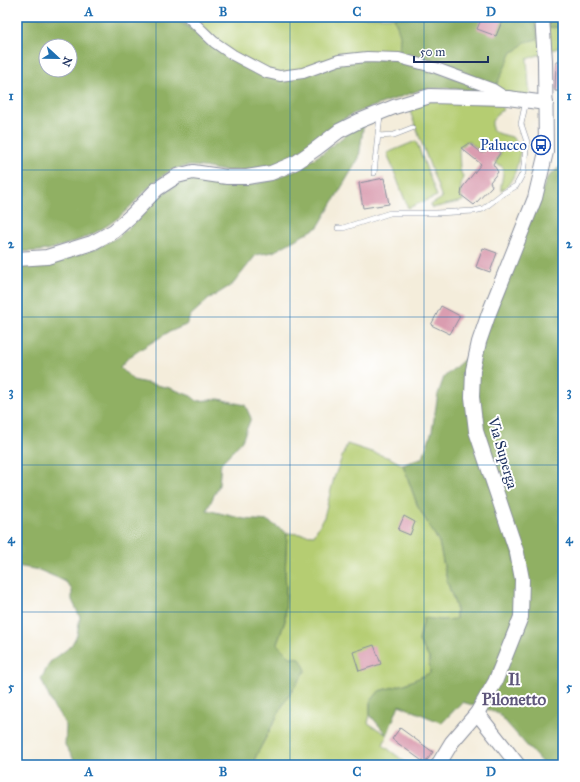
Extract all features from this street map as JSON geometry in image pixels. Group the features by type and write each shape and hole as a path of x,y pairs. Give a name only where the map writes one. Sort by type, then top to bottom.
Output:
{"street":[{"path":"188,17 214,42 233,55 267,72 280,76 303,73 340,60 368,57 399,58 436,68 493,89 508,98"},
{"name":"Via Superga","path":"438,765 452,742 477,713 495,682 521,617 522,579 517,553 476,431 472,397 473,370 479,342 489,313 536,198 546,152 546,103 542,17"},
{"path":"17,259 47,257 92,243 114,231 157,189 177,176 193,172 228,178 247,177 271,173 297,162 339,131 380,112 430,96 508,98 546,103"},
{"path":"477,713 518,765"}],"lane":[{"path":"338,228 343,228 390,213 460,212 474,211 487,207 496,198 516,186 523,173 527,142 521,124 526,100"},
{"path":"374,172 380,112"},
{"path":"378,136 394,135 412,128"}],"green space":[{"path":"17,17 174,17 224,54 280,77 341,60 399,59 481,87 481,92 447,88 423,89 355,113 333,126 292,156 280,162 263,167 234,171 196,166 175,169 162,176 127,210 100,230 80,240 44,251 17,252"},
{"path":"177,17 563,17 563,46 527,59 530,100 399,56 305,69 280,74 218,51"},
{"path":"394,17 534,17 538,39 525,42 517,50 512,52 495,88 465,72 399,56 400,35"},
{"path":"544,17 563,17 563,27 546,28"},
{"path":"430,101 492,103 502,105 502,111 500,111 492,121 492,129 497,133 512,137 521,148 515,172 506,187 501,191 503,167 495,163 501,152 492,144 482,152 468,141 459,149 460,170 463,177 461,183 461,195 463,201 432,208 430,205 442,198 408,106"},
{"path":"364,121 359,158 318,227 273,252 256,255 233,284 209,299 191,315 186,325 167,333 141,349 128,358 120,367 133,380 170,388 191,396 197,401 219,399 245,405 251,418 242,441 221,463 219,485 207,510 244,519 268,521 287,533 285,621 277,644 290,657 300,658 306,670 284,703 255,758 256,765 81,765 75,761 65,745 66,726 54,708 41,679 50,662 72,644 77,635 80,617 72,600 72,590 66,582 58,578 39,570 17,566 17,266 48,264 95,249 118,237 162,194 180,183 193,179 227,185 248,185 273,180 300,168"},
{"path":"416,141 437,196 408,208 387,153"},
{"path":"563,164 563,765 544,765 498,713 483,708 526,618 480,430 474,362 547,178"},
{"path":"467,357 472,424 514,554 519,593 507,648 476,706 462,702 442,723 399,705 387,735 370,715 370,702 379,691 405,684 430,673 429,658 419,641 424,618 441,620 456,619 456,607 447,581 439,542 418,507 403,465 423,457 432,431 438,394 444,377"},
{"path":"347,444 390,458 403,465 418,507 439,542 447,581 456,607 456,620 424,619 419,641 429,658 430,673 405,684 380,691 370,702 370,715 368,723 387,735 383,745 409,765 256,765 255,758 284,703 293,690 290,657 277,644 285,621 287,533 314,535 324,517 334,478"}],"building":[{"path":"482,17 497,17 503,19 496,36 477,29"},
{"path":"556,62 563,62 563,91 555,91"},
{"path":"469,143 482,153 492,145 500,153 493,164 498,172 490,182 492,186 474,205 461,195 462,188 481,164 461,148"},
{"path":"384,178 389,204 363,208 359,183"},
{"path":"483,248 497,253 490,272 476,267"},
{"path":"441,306 460,316 450,334 431,325"},
{"path":"404,516 415,522 410,535 398,530"},
{"path":"374,645 381,664 359,671 353,652"},
{"path":"400,728 433,752 425,763 392,739"}],"place":[{"name":"Palucco","path":"541,145"}],"district":[{"name":"Il Pilonetto","path":"514,689"}]}
